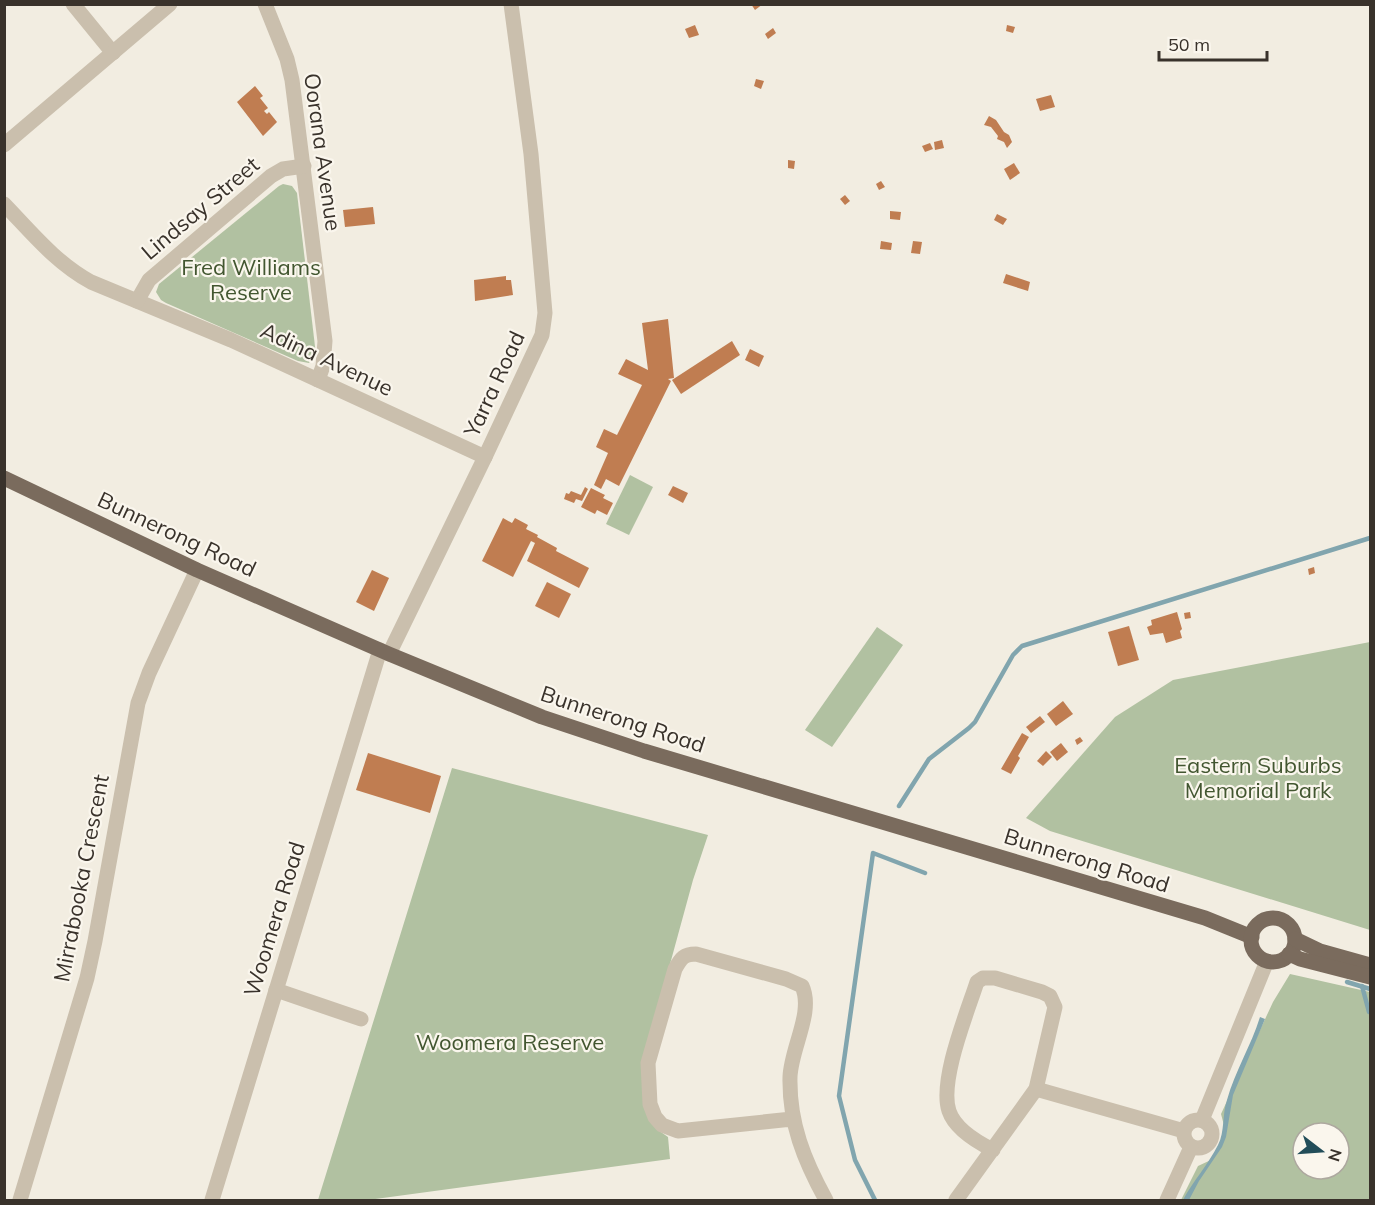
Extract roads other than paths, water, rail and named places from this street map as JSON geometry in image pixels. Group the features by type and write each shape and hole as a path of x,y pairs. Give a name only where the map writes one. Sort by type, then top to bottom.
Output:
{"main road":[{"name":"Bunnerong Road","path":"4,478 197,570 384,652 542,717 644,751 1204,918 1252,937"},
{"path":"1270,918 1278,918 1290,926 1295,939 1289,954 1279,961 1267,961 1257,954 1252,937 1258,924 1270,918"},
{"path":"1295,939 1320,951 1371,965"},
{"path":"1289,954 1300,959 1371,977"}],"street":[{"path":"74,4 113,53"},
{"path":"4,145 170,4"},
{"name":"Oorana Avenue","path":"265,4 287,59 304,165 325,340 323,366 318,380"},
{"name":"Yarra Road","path":"384,652 485,457 542,335 546,314 531,154 511,4"},
{"name":"Lindsay Street","path":"136,301 149,280 271,176 283,169 304,165"},
{"name":"Adina Avenue","path":"4,204 53,255 71,271 91,282 231,340 485,457"},
{"name":"Mirrabooka Crescent","path":"20,1200 91,960 138,703 149,673 197,570"},
{"name":"Woomera Road","path":"212,1200 276,990 384,652"},
{"path":"792,1119 678,1131 662,1125 655,1117 650,1104 648,1063 675,969 686,954 696,954 718,960 786,979 802,986 806,995 806,1008 793,1053 790,1076 792,1119 809,1169 826,1200"},
{"path":"1202,1120 1267,961"},
{"path":"956,1200 993,1150 1036,1089 1056,1007 1050,996 1042,992 995,978 983,978 977,982 961,1032 952,1065 947,1097 950,1113 963,1130 993,1150"},
{"path":"276,990 361,1018"},
{"path":"1036,1089 1184,1131"},
{"path":"1202,1120 1209,1124 1212,1137 1204,1147 1191,1146 1185,1140 1184,1131 1189,1123 1202,1120"},
{"path":"1167,1200 1191,1146"}],"water":[{"path":"1260,1017 1265,1019 1233,1095 1226,1137 1222,1147 1189,1200 1183,1200 1218,1145 1230,1089"}],"waterway":[{"path":"899,806 929,759 975,722 1013,655 1022,646 1370,538"},
{"path":"875,1200 855,1160 839,1096 873,853 925,873"},
{"path":"1347,982 1370,989"},
{"path":"1362,986 1369,1012"}],"park label":[{"name":"Fred Williams Reserve","path":"251,280"},
{"name":"Eastern Suburbs Memorial Park","path":"1258,778"},
{"name":"Woomera Reserve","path":"510,1042"}]}
